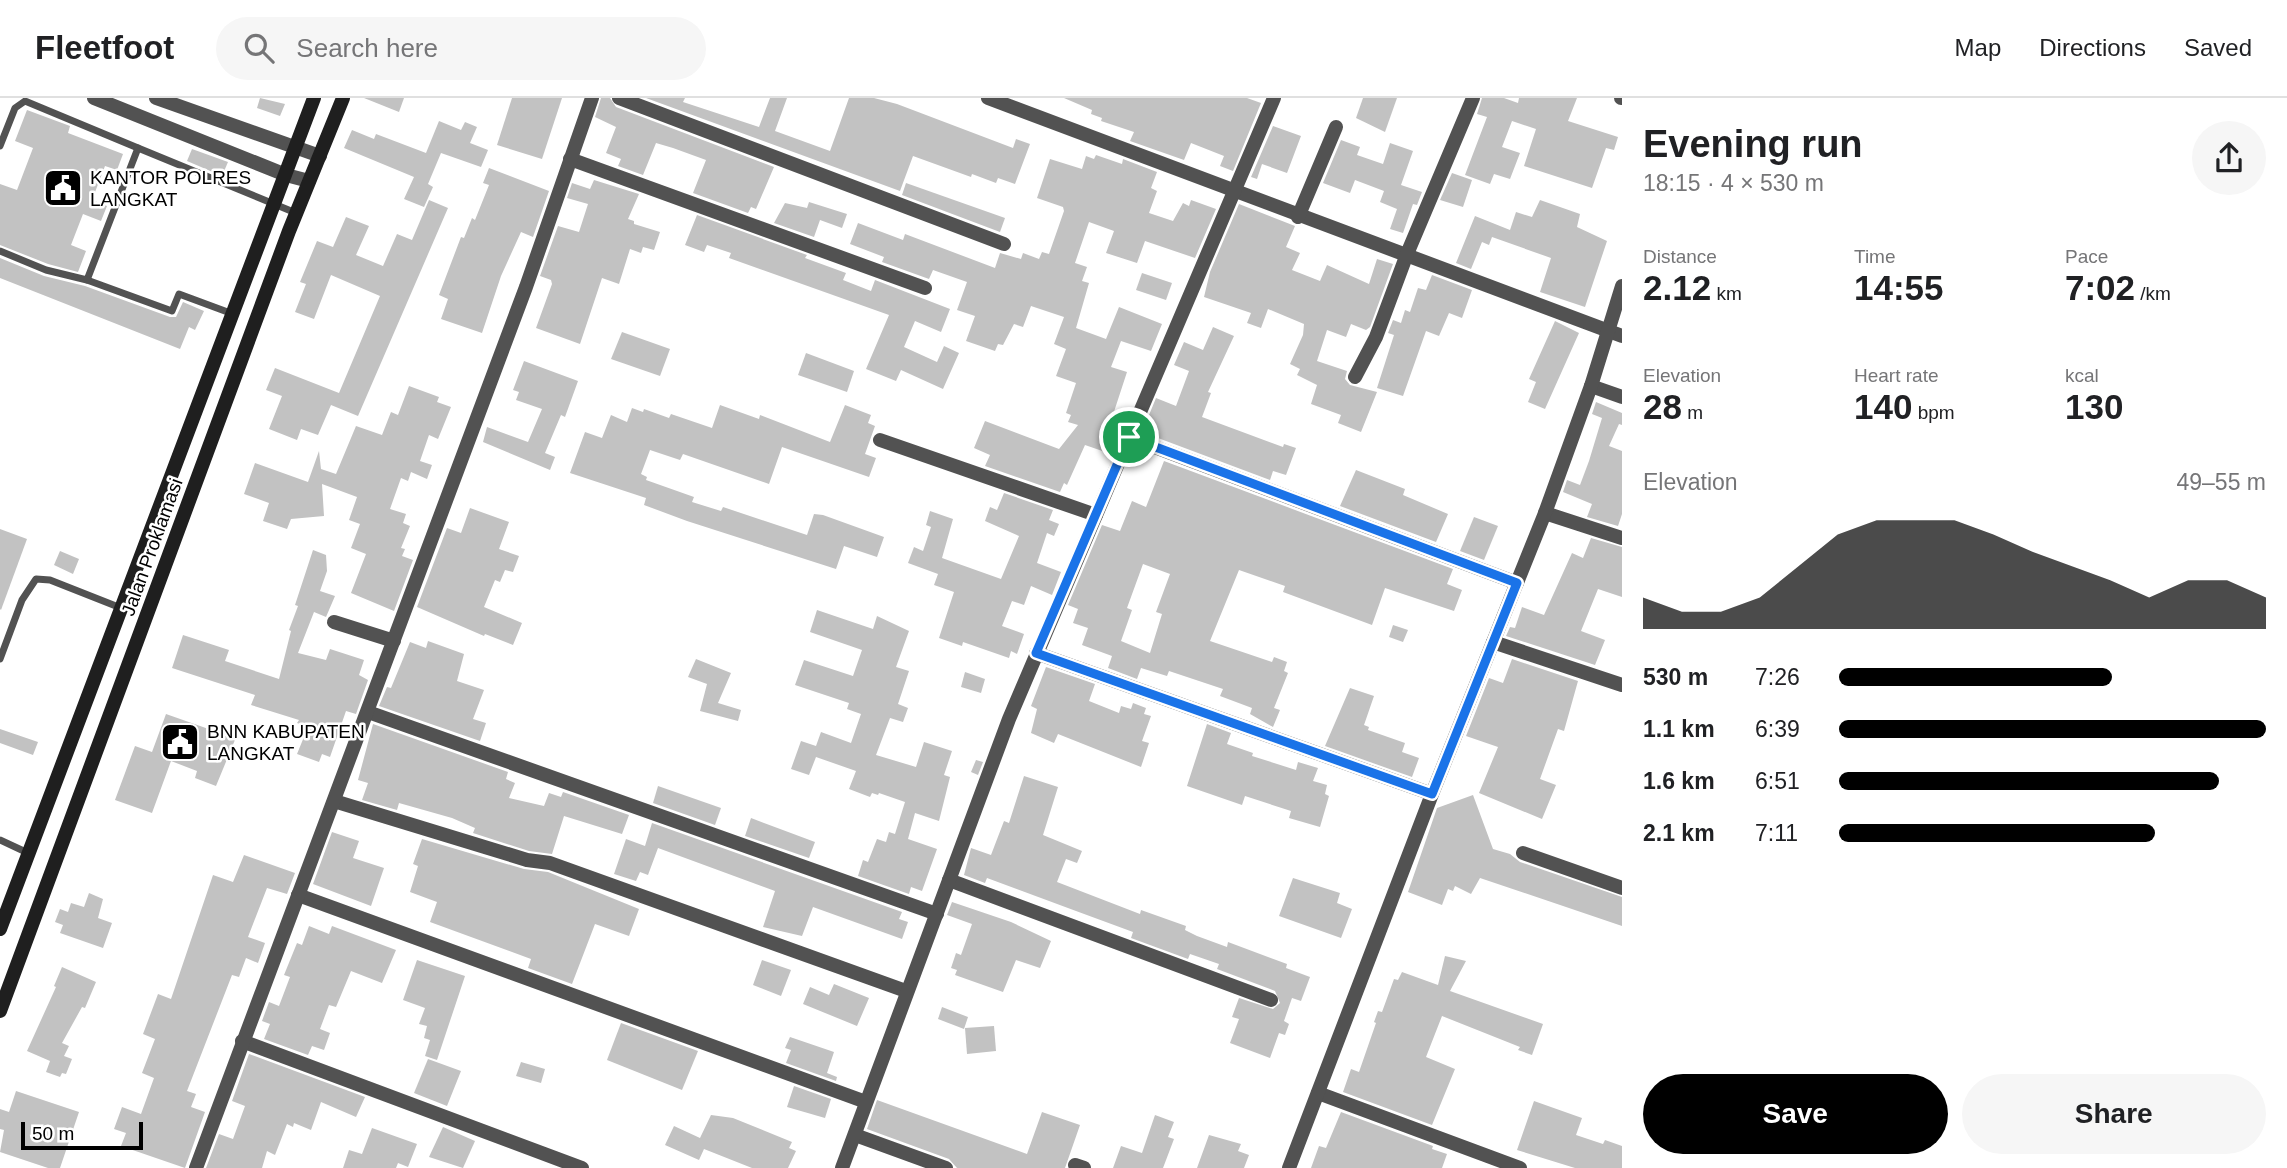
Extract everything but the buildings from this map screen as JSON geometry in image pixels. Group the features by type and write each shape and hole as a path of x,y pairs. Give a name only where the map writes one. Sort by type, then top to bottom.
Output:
{"street":[{"path":"94,98 286,175 309,181"},
{"path":"156,98 295,150 320,156"},
{"name":"Jalan Proklamasi","path":"0,929 314,98"},
{"name":"Jalan Proklamasi","path":"0,1011 309,181 343,98"},
{"path":"196,1168 526,287 592,98"},
{"path":"619,98 1003,244"},
{"path":"988,98 1233,188 1298,217 1407,254 1622,336"},
{"path":"842,1168 906,991 1036,653 1233,188 1274,98"},
{"path":"1355,377 1376,337 1407,254 1473,98"},
{"path":"1298,217 1336,127"},
{"path":"570,159 925,288"},
{"path":"1289,1168 1432,794 1545,513 1591,386 1606,330 1622,286"},
{"path":"1591,386 1622,397"},
{"path":"1129,437 1517,583"},
{"path":"880,440 1096,514"},
{"path":"1545,513 1622,538"},
{"path":"334,622 394,640"},
{"path":"1493,642 1622,685"},
{"path":"1036,653 1432,794"},
{"path":"368,712 937,914"},
{"path":"81,716 107,723"},
{"path":"334,801 527,860 550,863 906,991"},
{"path":"1523,853 1622,888"},
{"path":"949,880 1271,1000"},
{"path":"298,895 866,1102"},
{"path":"243,1041 582,1168"},
{"path":"1318,1093 1520,1168"},
{"path":"855,1135 946,1168"}],"lane":[{"path":"0,146 15,108 25,101 274,207 297,213"},
{"path":"87,280 136,160 138,148"},
{"path":"0,251 46,270 87,280 172,310 179,294 233,314"},
{"path":"0,659 22,600 36,579 50,580 122,608"},
{"path":"0,840 29,853"}],"place":[{"name":"KANTOR POLRES LANGKAT","path":"63,188"},
{"name":"BNN KABUPATEN LANGKAT","path":"180,742"}],"route":[{"path":"1129,437 1517,583 1432,794 1257,729 1036,653 1129,437"}]}
